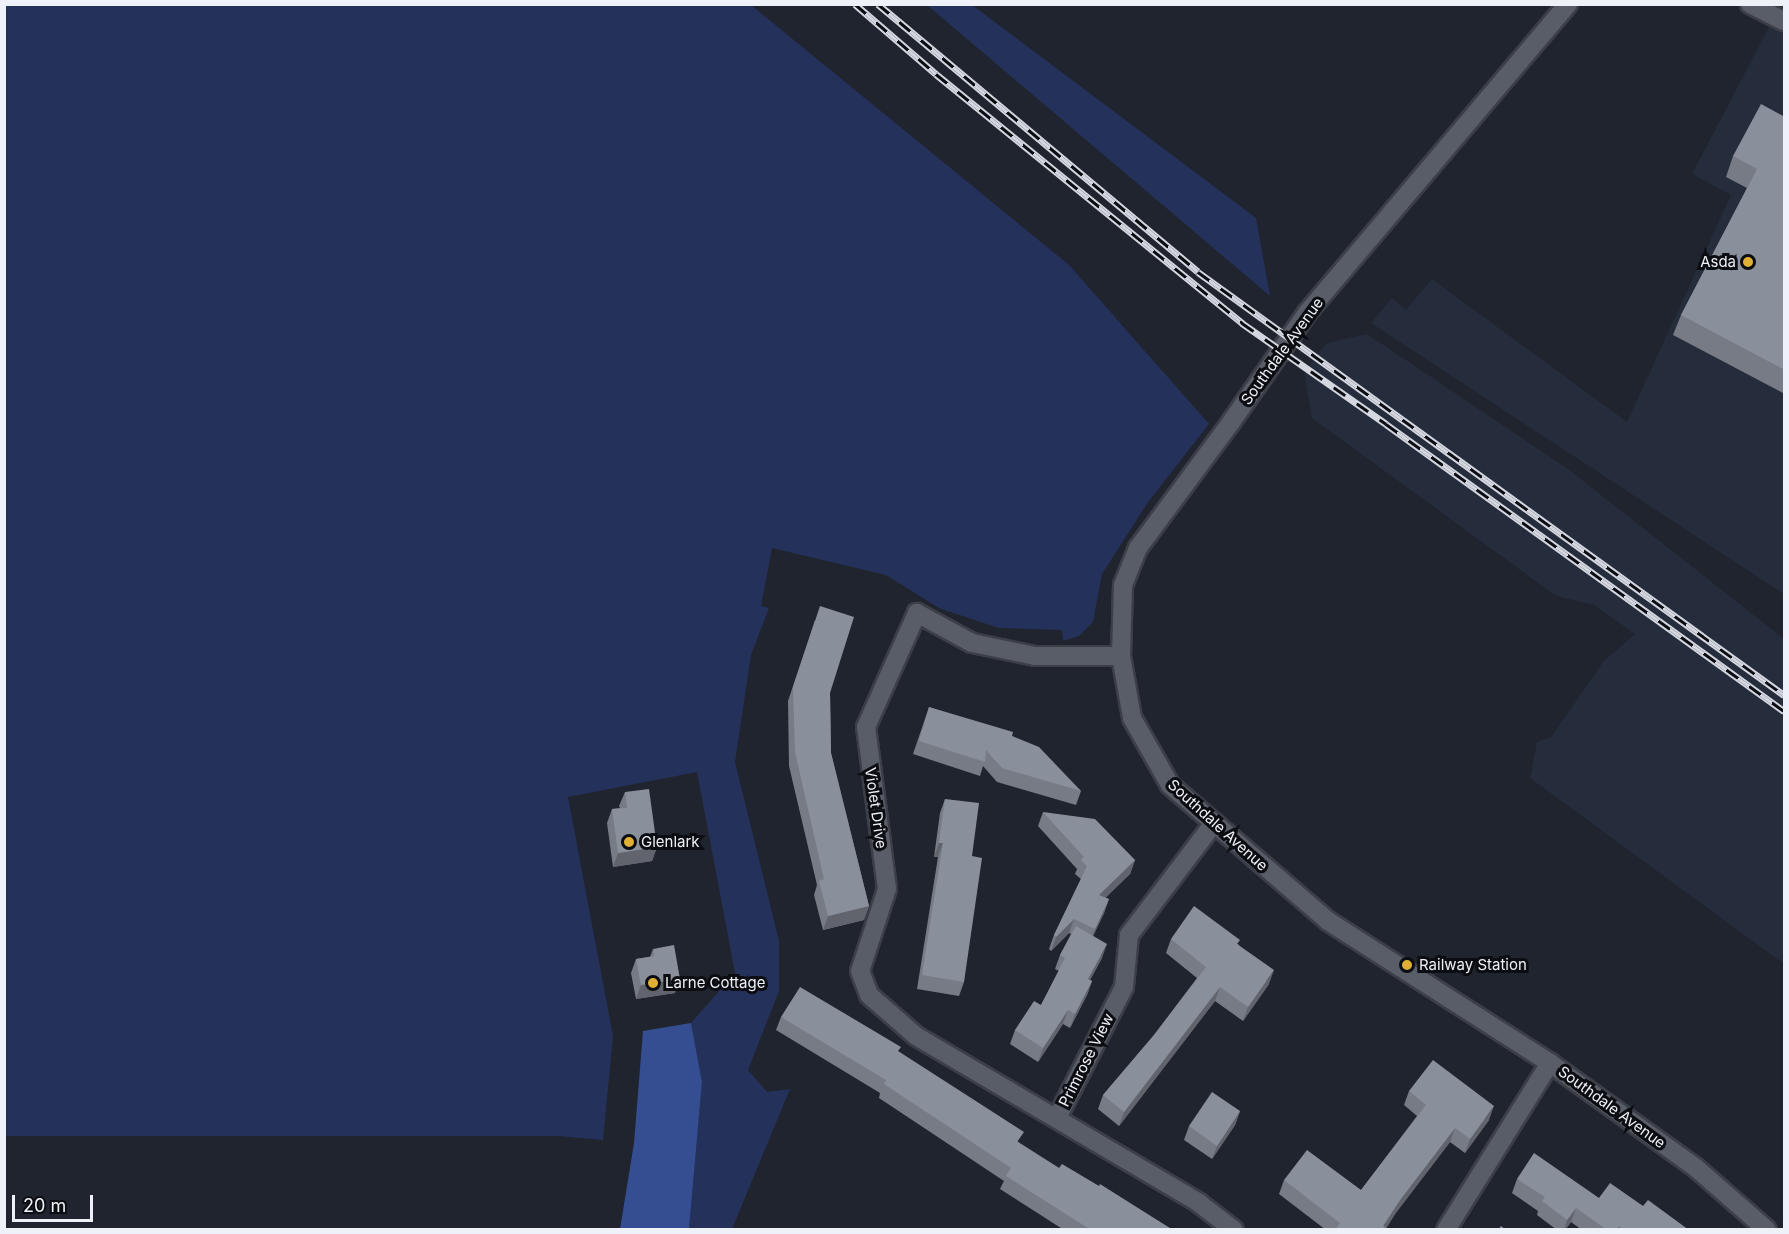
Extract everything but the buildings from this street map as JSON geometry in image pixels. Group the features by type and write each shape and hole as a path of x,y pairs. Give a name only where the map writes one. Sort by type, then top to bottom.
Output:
{"street":[{"name":"Southdale Avenue","path":"1568,4 1307,313 1233,421 1138,548 1123,585 1121,656 1132,718 1170,786 1328,921 1550,1063 1696,1168 1767,1230"},
{"path":"1750,4 1785,21"},
{"name":"Violet Drive","path":"1057,1118 916,1036 869,995 860,970 887,889 866,728 917,613 972,643 1035,656 1121,656"},
{"name":"Primrose View","path":"1214,823 1129,935 1124,987 1057,1118 1199,1203 1234,1230"},
{"path":"1446,1230 1550,1063"}],"shaded area":[{"path":"4,5 751,5 1069,265 1209,424 1148,502 1102,574 1093,622 1079,636 1063,641 1062,630 999,628 939,608 886,575 772,548 761,606 769,608 751,655 735,762 779,941 779,991 748,1070 767,1092 790,1089 732,1229 689,1229 702,1082 691,1023 735,973 697,772 568,797 613,1036 603,1140 559,1136 5,1136"},
{"path":"927,5 972,5 1256,218 1270,296"},
{"path":"1770,25 1784,32 1784,594 1371,323 1392,298 1406,310 1432,279 1627,422 1731,195 1692,174"},
{"path":"1367,334 1568,469 1784,639 1784,964 1530,778 1537,742 1551,737 1604,661 1635,634 1594,605 1556,596 1312,418 1304,372 1327,343"},
{"path":"691,1023 702,1082 689,1229 620,1229 634,1143 643,1031"}],"railway":[{"path":"855,4 936,74 1242,323 1784,711"},
{"path":"878,4 1198,272 1784,695"}],"place":[{"name":"Asda","path":"1748,262"},
{"name":"Glenlark","path":"629,842"},
{"name":"Railway Station","path":"1407,965"},
{"name":"Larne Cottage","path":"653,983"}]}
